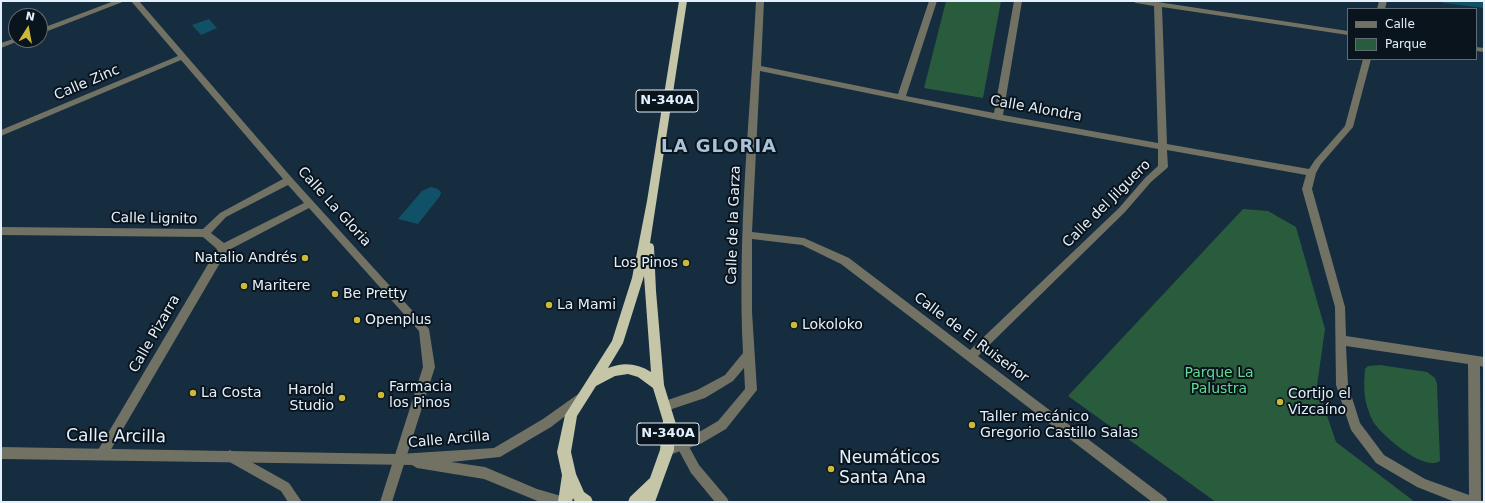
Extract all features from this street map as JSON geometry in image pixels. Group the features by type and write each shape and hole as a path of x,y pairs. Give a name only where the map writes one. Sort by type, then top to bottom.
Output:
{"highway":[{"name":"N-340A","path":"586,502 580,497 569,474 564,452 571,415 581,397 592,383 617,343 638,278 652,201 683,1"},
{"name":"N-340A","path":"648,502 666,450 670,421 658,385 648,260 652,201"},
{"name":"N-340A","path":"592,383 608,372 626,367 649,376 658,385"},
{"name":"N-340A","path":"565,502 569,474"},
{"name":"N-340A","path":"635,502 654,482"}],"street":[{"path":"48,29 121,1"},
{"name":"Calle La Gloria","path":"135,1 289,180 424,329 429,368 386,502"},
{"name":"Calle de la Garza","path":"666,450 698,439 722,425 751,390 748,355 747,235 760,1"},
{"path":"901,97 933,1"},
{"path":"998,117 1018,1"},
{"path":"1136,1 1347,33"},
{"name":"Calle del Jilguero","path":"970,357 1122,210 1148,180 1163,167 1158,4"},
{"name":"Calle Zinc","path":"1,133 182,57"},
{"path":"1367,60 1349,127 1318,162 1311,173 1307,189 1340,307 1342,385 1355,426 1380,459 1421,483 1470,502"},
{"name":"Calle Alondra","path":"757,68 998,117 1311,173"},
{"name":"Calle Lignito","path":"1,231 205,233 223,215 289,180"},
{"path":"205,233 223,248 311,203"},
{"name":"Calle de El Ruiseñor","path":"747,235 804,242 845,261 1162,502"},
{"name":"Calle Pizarra","path":"102,454 223,248"},
{"path":"1340,340 1479,361 1479,425 1475,502"},
{"path":"666,406 701,394 729,378 748,355"},
{"name":"Calle Arcilla","path":"1,453 399,460 496,453 547,423 581,397"},
{"path":"670,421 695,470 723,502"},
{"name":"Calle Arcilla","path":"230,456 285,487 296,502"},
{"name":"Calle Arcilla","path":"399,460 485,473 536,495 565,502"}],"green space":[{"path":"946,1 1001,1 983,98 924,88"},
{"name":"Parque La Palustra","path":"1243,209 1268,211 1296,227 1325,329 1317,386 1336,442 1415,502 1216,502 1068,396"},
{"path":"1380,365 1427,372 1435,378 1437,384 1440,461 1433,463 1424,462 1414,457 1395,444 1374,423 1367,406 1365,396 1365,369 1368,366"}],"water":[{"path":"1441,1 1484,1 1484,8 1443,3"},
{"path":"209,19 217,28 201,35 192,25"},
{"path":"431,187 438,189 441,192 440,196 418,224 398,219 422,191"}],"place":[{"name":"Natalio Andrés","path":"305,258"},
{"name":"Los Pinos","path":"686,263"},
{"name":"Maritere","path":"244,286"},
{"name":"Be Pretty","path":"335,294"},
{"name":"La Mami","path":"549,305"},
{"name":"Openplus","path":"357,320"},
{"name":"Lokoloko","path":"794,325"},
{"name":"La Costa","path":"193,393"},
{"name":"Farmacia los Pinos","path":"381,395"},
{"name":"Harold Studio","path":"342,398"},
{"name":"Cortijo el Vizcaíno","path":"1280,402"},
{"name":"Taller mecánico Gregorio Castillo Salas","path":"972,425"},
{"name":"Neumáticos Santa Ana","path":"831,469"}],"district":[{"name":"LA GLORIA","path":"719,147"}]}
